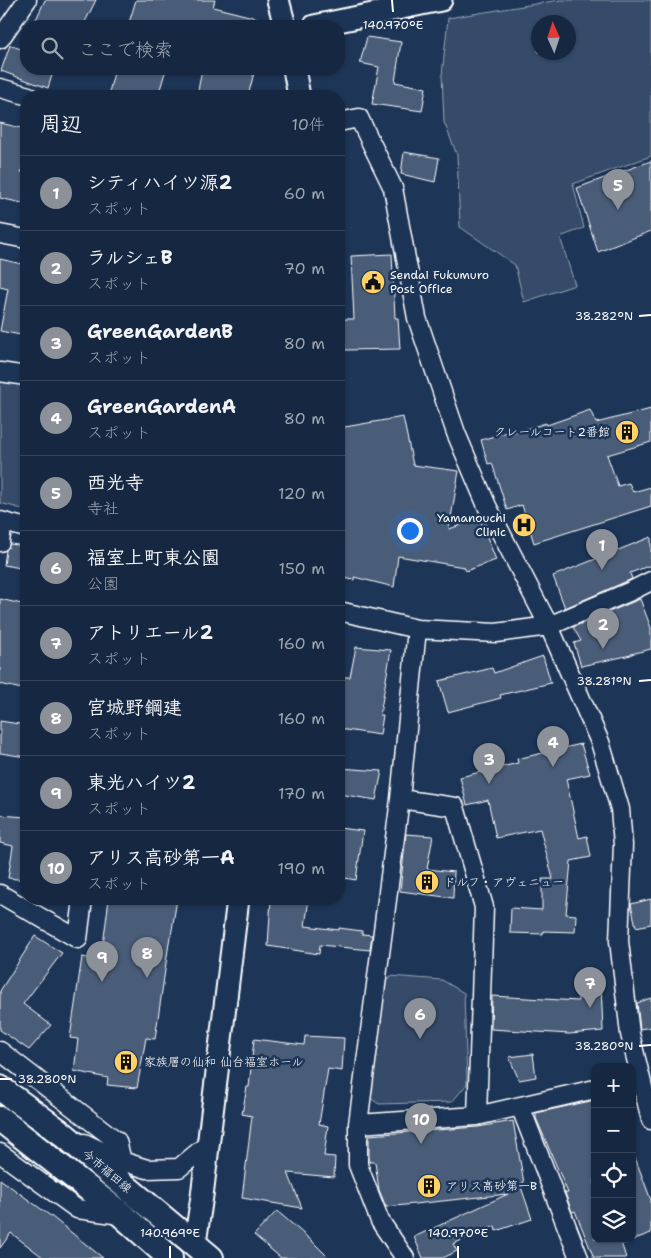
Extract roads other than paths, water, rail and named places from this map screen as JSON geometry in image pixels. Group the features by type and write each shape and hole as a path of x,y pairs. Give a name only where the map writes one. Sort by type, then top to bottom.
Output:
{"main road":[{"name":"今市福田線","path":"0,1088 63,1134 198,1253"},
{"name":"今市福田線","path":"0,1119 122,1215 170,1258"}],"street":[{"path":"0,39 26,0"},
{"path":"278,0 283,20"},
{"path":"343,20 440,0"},
{"path":"295,75 298,90"},
{"path":"0,88 20,94"},
{"path":"345,121 359,118 393,188 417,318 456,433 487,506 549,626 600,742 620,809 623,845 619,941 634,1063"},
{"path":"0,234 20,238"},
{"path":"0,372 20,375"},
{"path":"0,542 1,522 20,527"},
{"path":"345,612 417,629 496,633 549,626 651,581"},
{"path":"406,1258 380,1221 358,1164 358,1124 400,799 417,629"},
{"path":"400,799 455,807 484,907 477,1116"},
{"path":"0,894 78,939 82,905"},
{"path":"198,1253 208,1144 237,905"},
{"path":"0,1051 117,1141 122,1161"},
{"path":"636,1079 651,1120"},
{"path":"358,1124 477,1116 591,1090"},
{"path":"520,1106 579,1258"},
{"path":"63,1134 122,1161 147,1169 179,1168 208,1144"},
{"path":"0,1153 77,1209 122,1215"}],"place":[{"name":"西光寺","path":"618,210"},
{"name":"Sendai Fukumuro Post Office","path":"373,282"},
{"name":"クレールコート2番館","path":"627,432"},
{"name":"Yamanouchi Clinic","path":"524,525"},
{"name":"シティハイツ源2","path":"602,570"},
{"name":"ラルシェB","path":"603,649"},
{"name":"GreenGardenA","path":"553,767"},
{"name":"GreenGardenB","path":"489,784"},
{"name":"ドルフ・アヴェニュー","path":"427,882"},
{"name":"宮城野鋼建","path":"147,978"},
{"name":"東光ハイツ2","path":"102,982"},
{"name":"アトリエール2","path":"590,1008"},
{"name":"福室上町東公園","path":"420,1039"},
{"name":"家族層の仙和 仙台福室ホール","path":"126,1062"},
{"name":"アリス高砂第一A","path":"421,1144"},
{"name":"アリス高砂第一B","path":"429,1186"}]}
